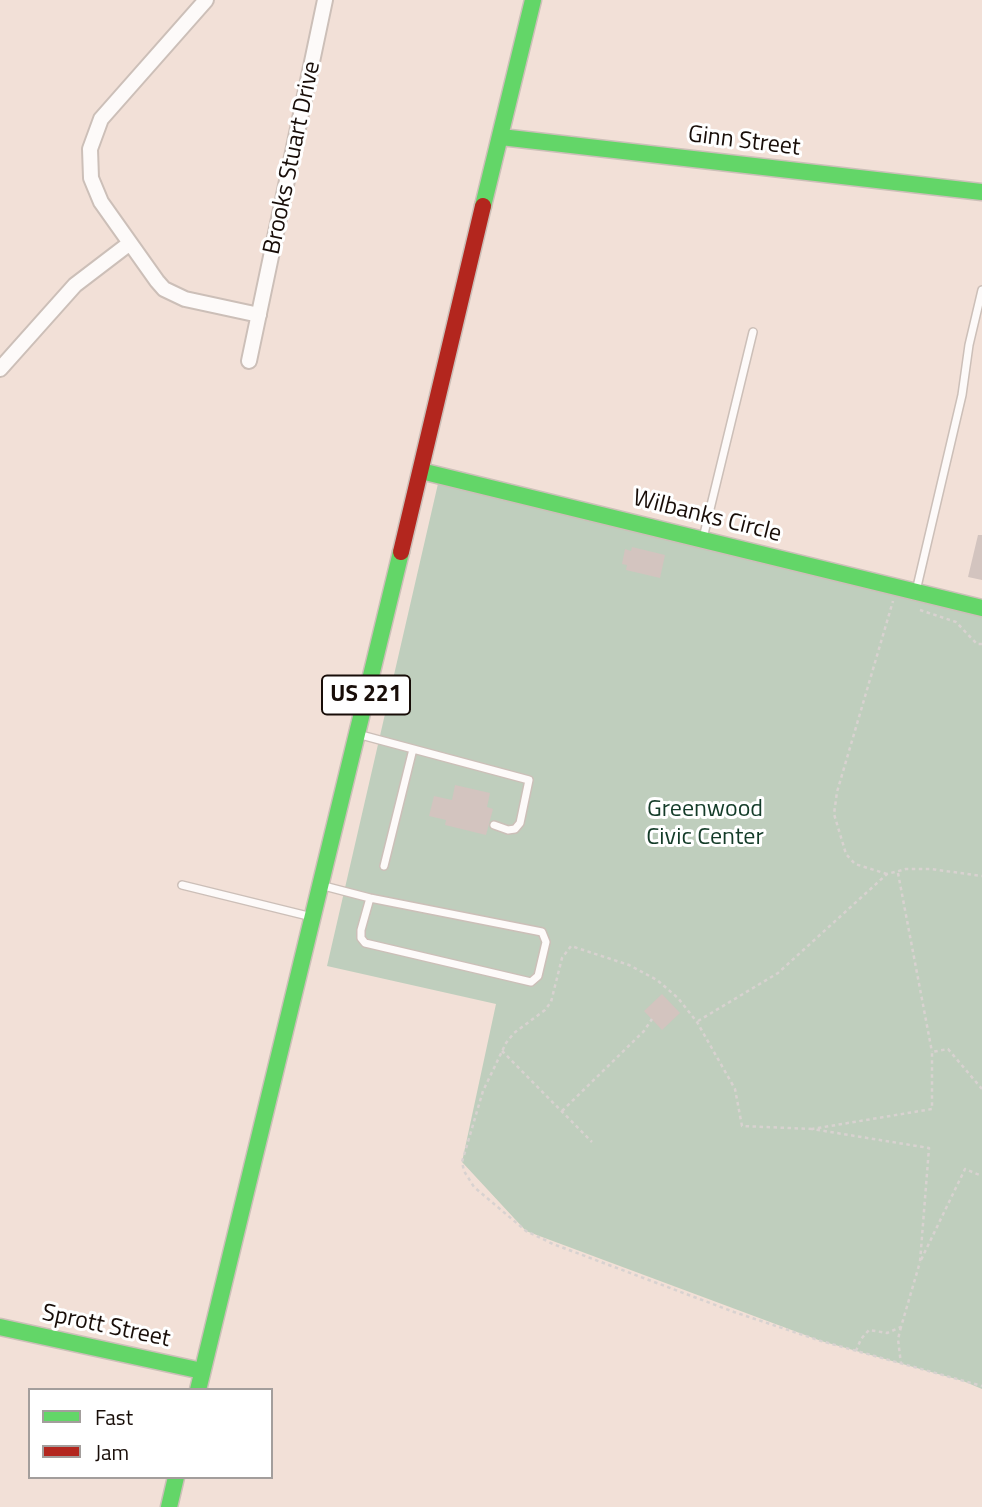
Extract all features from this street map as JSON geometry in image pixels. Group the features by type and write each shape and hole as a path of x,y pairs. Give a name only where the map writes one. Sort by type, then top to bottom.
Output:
{"main road":[{"name":"US 221","path":"198,1388 533,0"},
{"name":"Ginn Street","path":"501,137 982,192"},
{"name":"Wilbanks Circle","path":"421,471 982,608"},
{"name":"Sprott Street","path":"0,1327 202,1371"},
{"path":"169,1507 176,1479"}],"street":[{"path":"206,0 111,105 94,134 90,164 95,190 157,281 173,294 259,315"},
{"name":"Brooks Stuart Drive","path":"249,362 325,0"},
{"path":"0,369 75,285 130,243"}],"lane":[{"path":"916,592 962,395 969,345 982,290"},
{"path":"703,539 753,332"},
{"path":"357,734 529,780 520,823 515,829 508,830 494,825"},
{"path":"384,866 413,750"},
{"path":"182,885 312,917"},
{"path":"320,885 370,898 542,932 546,942 537,976 531,982 365,943 361,938 370,898"}],"path":[{"path":"887,874 855,864 846,854 834,814 837,792 893,601"},
{"path":"918,610 956,622 977,644 982,644"},
{"path":"697,1021 778,973 887,874 931,869 982,876"},
{"path":"812,1129 932,1109 932,1052 898,871"},
{"path":"901,1364 898,1339 920,1262 924,1236 929,1148 812,1129 742,1126 735,1089 697,1021 678,998 657,980 629,965 570,946 562,958 551,1002 545,1010 514,1033 483,1091 462,1162 474,1187 526,1231 553,1244 734,1311 856,1351 901,1364 982,1386"},
{"path":"562,1111 652,1020"},
{"path":"932,1052 947,1049 982,1089"},
{"path":"502,1051 593,1142"},
{"path":"920,1262 965,1169 982,1176"},
{"path":"856,1351 860,1339 869,1330 887,1333 901,1327"}],"green space":[{"name":"Greenwood Civic Center","path":"440,475 982,610 982,1389 963,1381 821,1341 526,1231 462,1162 496,1004 327,966"}],"building":[{"path":"978,535 982,535 982,580 968,577"},
{"path":"632,547 665,555 660,578 626,570 627,565 622,564 625,549 631,551"},
{"path":"455,785 490,793 487,807 493,809 486,835 445,825 446,820 429,816 434,796 452,800"},
{"path":"662,994 680,1013 662,1030 644,1011"}],"traffic: fast":[{"path":"483,206 533,0"},
{"path":"501,137 982,192"},
{"path":"421,471 982,608"},
{"path":"198,1388 401,552"},
{"path":"0,1327 202,1371"},
{"path":"169,1507 176,1479"}],"traffic: jam":[{"path":"401,552 483,206"}]}
